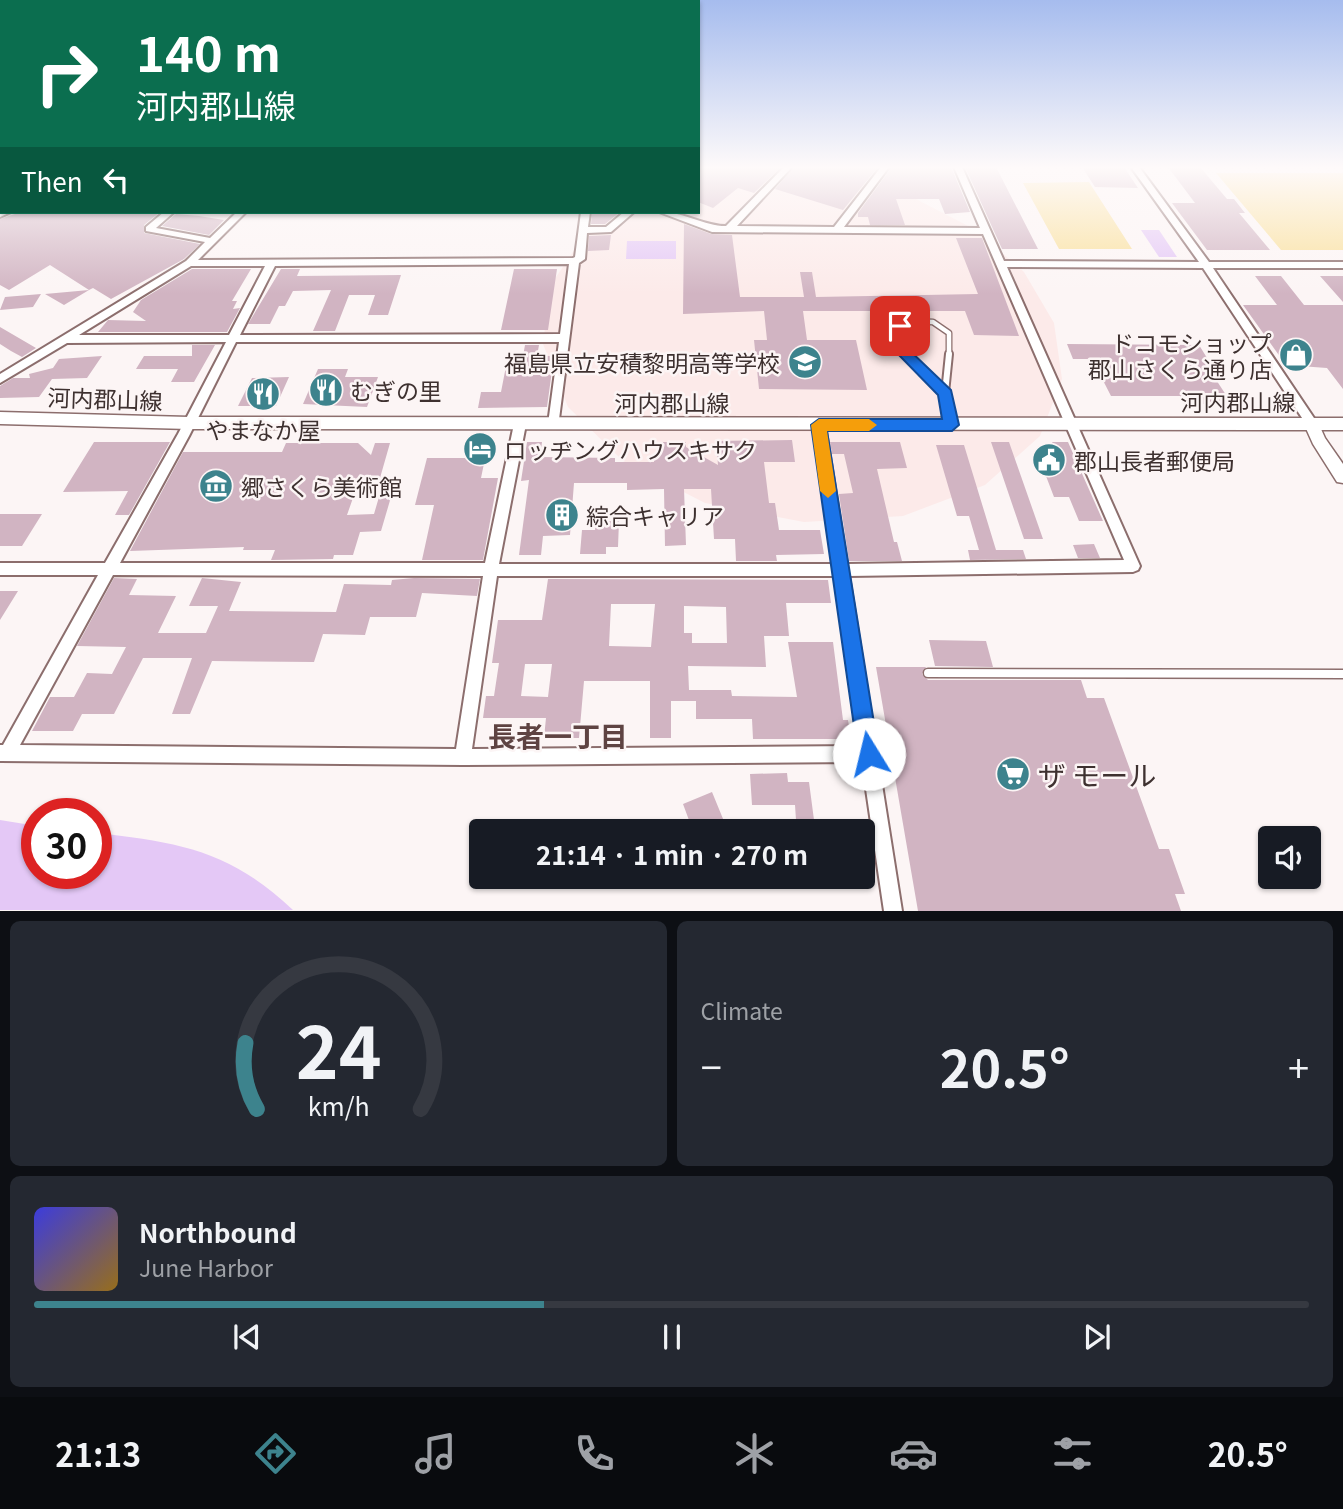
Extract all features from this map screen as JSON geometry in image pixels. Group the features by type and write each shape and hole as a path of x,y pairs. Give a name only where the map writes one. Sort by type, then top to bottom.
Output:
{"main road":[{"name":"河内郡山線","path":"0,418 190,423 1343,424"}],"street":[{"path":"729,229 748,210"},
{"path":"836,230 852,210"},
{"path":"0,569 839,570 1133,566 977,210"},
{"path":"1165,210 1305,410 1318,440 1343,477"},
{"path":"167,214 149,229 212,241"},
{"path":"0,379 189,263 240,214"},
{"path":"189,263 574,261 580,259 586,214"},
{"path":"583,230 608,230 627,214"},
{"path":"670,214 712,229 986,231"},
{"path":"554,424 574,261"},
{"path":"272,262 190,423 111,568 4,753 463,757 869,754"},
{"path":"1000,264 1343,265"},
{"path":"68,339 565,338"},
{"path":"463,757 491,569 520,424"},
{"path":"819,425 893,911"}],"lane":[{"path":"946,394 900,349 897,331 905,321 933,322 949,333 946,394 945,402 952,425"},
{"path":"928,673 1343,674"}],"shaded area":[{"name":"福島県立安積黎明高等学校","path":"700,210 936,210 976,230 1024,272 1054,323 1062,379 1040,436 985,485 903,516 804,522 705,503 623,461 568,407 543,344 550,286 583,237 618,214 700,214"},
{"path":"1037,210 1107,210 1132,249 1059,249"},
{"path":"1247,210 1343,210 1343,250 1281,250"},
{"path":"1141,230 1159,230 1177,257 1159,257"},
{"path":"627,241 676,241 676,259 626,259"},
{"path":"0,820 21,823 21,889 112,889 112,835 178,846 225,862 248,874 293,910 0,910"}],"building":[{"path":"861,210 900,210 905,225 870,225 868,217 858,217"},
{"path":"943,210 969,210 970,212 945,214"},
{"path":"984,210 1018,210 1038,249 1002,249"},
{"path":"1177,210 1242,210 1245,213 1239,213 1270,250 1207,250"},
{"path":"15,214 158,214 144,225 144,233 200,244 184,259 111,299 93,288 89,290 50,265 9,290 0,285 0,219"},
{"path":"176,214 224,220 209,235 162,226"},
{"path":"592,214 618,214 605,224 591,224"},
{"path":"684,224 711,234 732,235 740,297 804,297 800,272 812,272 816,297 978,294 956,238 982,238 1019,336 974,335 965,311 803,311 807,340 856,340 867,390 759,389 754,340 767,340 764,311 683,314"},
{"path":"611,235 609,250 588,251 589,236"},
{"path":"192,269 251,269 232,301 237,301 233,309 240,308 227,332 98,332 108,320 146,321 133,312 141,300"},
{"path":"281,269 300,269 297,276 401,275 388,315 368,315 375,295 349,295 335,331 313,331 331,290 293,291 285,306 279,306 270,324 248,324"},
{"path":"514,269 557,269 548,330 501,330"},
{"path":"1255,276 1281,276 1304,305 1343,305 1343,389 1327,368 1286,365 1243,305 1277,305"},
{"path":"1320,276 1343,276 1343,302"},
{"path":"89,290 64,305 45,294"},
{"path":"41,294 33,307 0,310 5,297"},
{"path":"0,327 36,348 22,357 11,351 0,344"},
{"path":"1067,344 1199,345 1212,366 1207,366 1228,398 1220,398 1224,404 1184,404 1180,396 1111,396 1092,359 1073,359"},
{"path":"192,345 215,345 194,382 171,382 178,369 136,369 144,356 192,356"},
{"path":"525,345 539,345 537,356 554,356 547,407 478,408 481,392 501,392 508,356 523,356"},
{"path":"102,356 87,378 52,379 39,397 0,398 0,386 13,378 30,378 29,374 53,368 59,359"},
{"path":"318,369 348,369 345,377 378,377 367,407 303,404"},
{"path":"289,377 276,406 238,406 252,378"},
{"path":"792,440 795,462 764,462 769,503 775,503 779,530 820,530 824,554 776,555 777,561 736,561 735,539 714,539 711,489 684,489 686,545 665,546 664,489 627,490 627,483 574,483 570,535 543,536 541,555 519,555 529,480 521,481 527,442 542,442 540,457 615,458 615,462 654,462 654,454 663,450 663,442 686,442 686,447 718,465 716,441"},
{"path":"94,442 170,442 129,515 115,515 128,491 63,492"},
{"path":"830,442 900,442 907,468 877,469 894,542 897,542 902,561 849,561 839,494 853,493 844,454 832,454"},
{"path":"991,442 1009,442 1043,539 1024,539"},
{"path":"1052,442 1068,442 1103,521 1079,521 1069,497 1054,497 1036,450 1055,450"},
{"path":"286,443 358,443 371,455 375,443 390,443 380,478 360,478 347,515 374,514 384,480 396,480 381,531 360,532 353,555 334,555 333,559 271,560 275,550 243,550 244,547 130,551 183,452 282,452"},
{"path":"468,444 488,444 481,478 498,478 483,560 422,560 434,505 415,505 427,458 465,458"},
{"path":"936,445 964,445 996,550 1023,550 1026,559 970,560 968,550 979,550 969,516 957,516"},
{"path":"0,514 42,514 22,546 0,546"},
{"path":"596,521 619,521 618,547 606,547 606,554 580,554 582,530 595,530"},
{"path":"1094,544 1100,558 1078,558 1073,545"},
{"path":"114,578 137,579 129,595 176,596 158,633 206,633 218,606 189,606 202,578 241,582 229,611 336,612 344,584 391,585 392,580 414,578 480,579 477,596 422,593 416,617 370,617 365,635 323,634 314,662 212,661 190,714 172,714 192,658 143,658 114,714 82,714 73,731 32,731 50,697 74,697 87,673 112,674 126,647 77,646"},
{"path":"548,579 828,580 831,603 786,603 789,636 764,636 766,667 688,666 689,690 731,690 732,696 797,697 788,642 833,642 843,720 848,720 851,739 753,739 752,719 696,719 696,701 671,701 671,738 650,738 650,681 584,681 579,738 544,738 546,718 483,718 486,696 494,696 499,663 492,663 498,620 542,620","holes":["611,604 655,604 651,647 609,646","684,606 726,607 727,643 692,643 692,633 684,633","525,664 552,664 548,697 521,696"]},
{"path":"0,591 18,591 0,620"},
{"path":"929,640 986,641 993,667 935,666"},
{"name":"ザ モール","path":"876,667 926,667 922,674 928,680 1081,680 1087,698 1104,698 1159,849 1169,849 1185,894 1175,894 1181,911 918,911"},
{"path":"787,773 788,782 809,782 814,819 796,819 795,805 752,805 750,774"},
{"path":"712,792 723,819 689,819 683,804"}],"slow traffic":[{"path":"828,491 819,425 869,425"}],"place":[{"name":"ドコモショップ 郡山さくら通り店","path":"1296,355"},
{"name":"福島県立安積黎明高等学校","path":"805,362"},
{"name":"むぎの里","path":"326,390"},
{"name":"やまなか屋","path":"263,394"},
{"name":"ロッヂングハウスキサク","path":"480,449"},
{"name":"郡山長者郵便局","path":"1049,460"},
{"name":"郷さくら美術館","path":"216,486"},
{"name":"綜合キャリア","path":"562,515"},
{"name":"ザ モール","path":"1013,774"}],"district":[{"name":"長者一丁目","path":"558,735"}],"route":[{"path":"869,754 819,425 952,425 945,402 946,394 912,364 900,349 897,339 900,326"}]}
